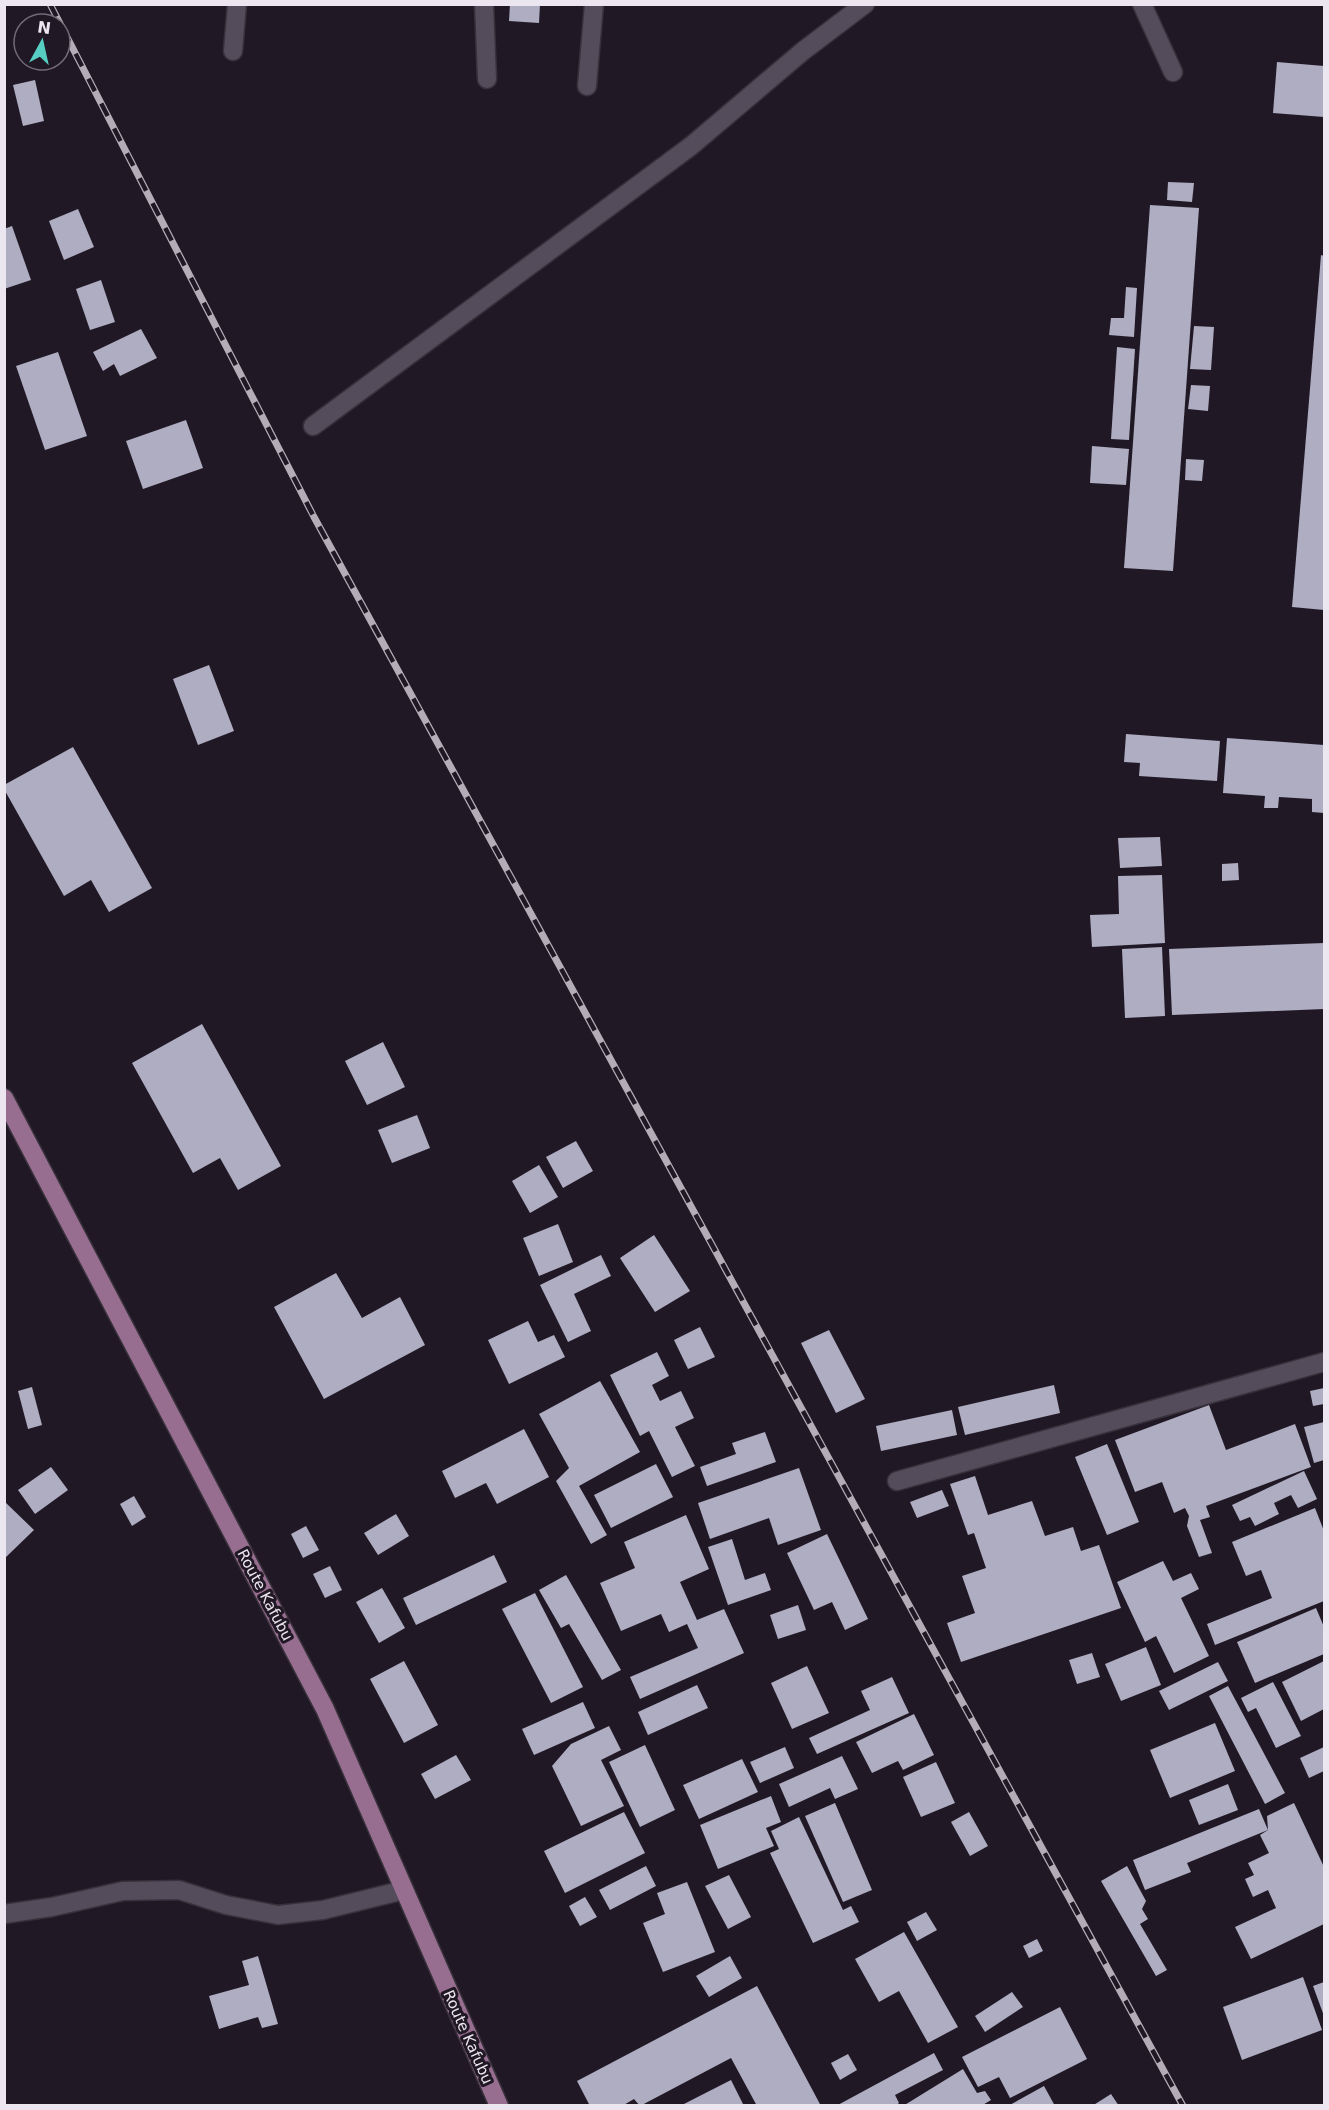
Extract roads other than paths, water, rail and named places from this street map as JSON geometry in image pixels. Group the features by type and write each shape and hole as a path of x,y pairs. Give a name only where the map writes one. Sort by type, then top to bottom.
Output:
{"main road":[{"name":"Route Kafubu","path":"4,1098 325,1709 499,2106"}],"street":[{"path":"233,51 237,4"},
{"path":"484,4 487,79"},
{"path":"587,86 594,4"},
{"path":"313,426 691,147 803,51 865,4"},
{"path":"1142,4 1173,72"},
{"path":"897,1481 1324,1362"},
{"path":"4,1914 52,1907 123,1891 179,1890 226,1905 278,1915 323,1910 404,1890"}],"railway":[{"path":"50,4 314,517 1183,2106"}]}
